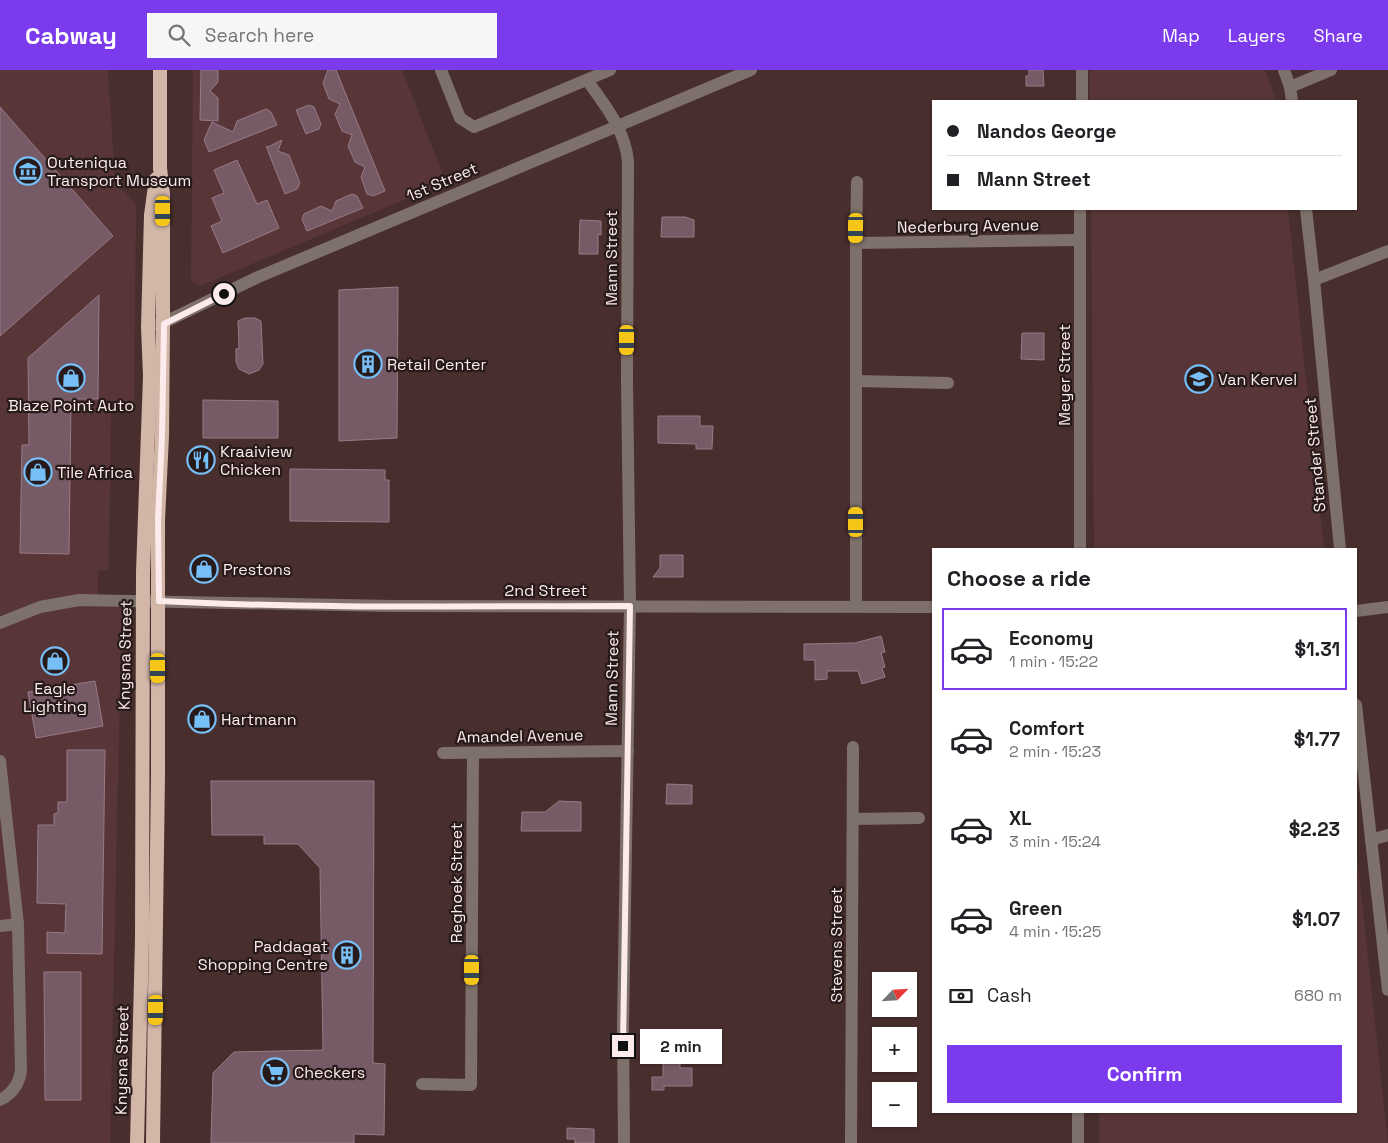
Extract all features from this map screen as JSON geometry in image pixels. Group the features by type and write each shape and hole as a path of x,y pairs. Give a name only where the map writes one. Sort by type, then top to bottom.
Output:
{"highway":[{"name":"Knysna Street","path":"153,1143 157,919 158,520 164,324 163,194 160,168 160,70"},
{"name":"Knysna Street","path":"138,1143 142,939 146,450 150,376 148,327 151,214 160,168"}],"street":[{"path":"440,70 460,118 474,127 610,70"},
{"name":"1st Street","path":"148,327 164,324 248,282 750,70"},
{"path":"1082,70 1082,100"},
{"path":"1284,70 1292,100"},
{"path":"1290,87 1331,70"},
{"name":"Mann Street","path":"587,80 618,125 626,146 628,161 627,380 630,606 623,1026 624,1143"},
{"path":"856,606 857,182"},
{"name":"Meyer Street","path":"1080,210 1081,546"},
{"name":"Stander Street","path":"1306,210 1340,548"},
{"name":"Nederburg Avenue","path":"856,243 1080,240"},
{"path":"1314,280 1388,251"},
{"path":"856,381 948,384"},
{"name":"2nd Street","path":"0,623 40,606 63,601 144,600 214,604 392,606 932,607"},
{"path":"1357,611 1388,607"},
{"path":"1357,714 1388,990"},
{"name":"Stevens Street","path":"851,1143 853,747"},
{"name":"Amandel Avenue","path":"443,753 628,751"},
{"name":"Reghoek Street","path":"422,1084 471,1085 472,753"},
{"path":"0,761 18,924 21,1070 16,1086 0,1100"},
{"path":"853,818 919,818"},
{"path":"1371,840 1388,835"},
{"path":"0,926 18,924"},
{"path":"1078,1113 1078,1143"}],"shaded area":[{"path":"0,70 108,70 115,181 136,204 134,409 111,409 109,570 98,570 98,600 122,600 110,1143 0,1143"},
{"path":"193,70 402,70 446,182 200,286 191,280"},
{"path":"1090,70 1265,70 1276,100 1090,100"},
{"name":"Van Kervel","path":"1091,210 1288,210 1324,548 1094,548"},
{"path":"1357,855 1388,1143 1099,1143 1099,1113 1357,1113"}],"building":[{"path":"201,70 218,70 218,82 210,91 218,98 218,121 200,120"},
{"path":"328,70 336,70 385,191 373,196 367,194 361,177 365,167 355,162 348,146 352,135 342,131 335,114 340,104 329,99 323,83"},
{"path":"1029,70 1043,70 1044,86 1026,86 1026,76 1029,76"},
{"path":"309,105 314,107 321,124 319,129 306,134 296,110"},
{"name":"Outeniqua Transport Museum","path":"0,107 113,236 0,336"},
{"path":"266,109 271,112 277,125 209,152 204,140 212,122 233,132 237,121"},
{"path":"282,140 278,151 289,155 300,183 297,189 285,194 266,146 268,147"},
{"path":"237,160 257,204 267,200 279,228 223,253 211,226 222,221 212,198 224,193 214,170"},
{"path":"352,194 357,196 363,208 307,231 302,219 304,214 321,206 332,211 336,201"},
{"path":"662,217 685,217 694,220 694,237 661,237"},
{"path":"580,220 601,221 601,235 598,234 598,254 579,254"},
{"name":"Retail Center","path":"398,287 397,438 339,441 339,290"},
{"path":"99,295 98,399 71,399 69,554 20,553 22,445 29,445 28,358"},
{"path":"245,318 255,318 261,321 263,364 259,370 249,374 239,369 236,362 236,349 239,348 238,321"},
{"path":"1022,333 1044,333 1044,360 1021,359"},
{"path":"203,400 278,401 278,438 203,438"},
{"path":"658,416 700,416 700,426 713,426 712,449 696,449 696,444 658,443"},
{"path":"290,469 385,470 385,480 389,480 389,522 290,521"},
{"path":"660,555 683,555 683,577 653,577 660,568"},
{"path":"881,636 885,652 881,653 885,667 882,668 885,677 862,684 858,671 827,671 827,679 815,680 815,660 804,660 804,644 855,643"},
{"path":"95,681 103,726 36,738 28,692"},
{"path":"67,750 105,750 102,954 47,953 47,932 65,933 66,904 37,903 38,825 54,825 54,814 58,813 58,802 67,802"},
{"name":"Paddagat Shopping Centre","path":"211,781 374,781 373,1063 385,1064 384,1135 354,1134 354,1143 211,1143 213,1073 234,1052 323,1050 320,868 298,844 264,844 264,835 212,835"},
{"path":"667,784 692,785 692,804 666,804"},
{"path":"559,801 581,802 581,831 521,831 522,812 545,812"},
{"path":"44,972 81,972 81,1100 45,1100"},
{"path":"663,1057 680,1059 680,1068 692,1068 692,1086 664,1086 664,1090 652,1090 652,1077 663,1077"},
{"path":"567,1128 594,1129 594,1143 575,1143 575,1139 567,1139"}],"place":[{"name":"Outeniqua Transport Museum","path":"28,171"},
{"name":"Retail Center","path":"368,364"},
{"name":"Blaze Point Auto","path":"71,378"},
{"name":"Van Kervel","path":"1199,379"},
{"name":"Kraaiview Chicken","path":"201,460"},
{"name":"Tile Africa","path":"38,472"},
{"name":"Prestons","path":"204,569"},
{"name":"Eagle Lighting","path":"55,661"},
{"name":"Hartmann","path":"202,719"},
{"name":"Paddagat Shopping Centre","path":"347,955"},
{"name":"Checkers","path":"275,1072"}],"route":[{"path":"224,294 164,324 158,520 159,601 214,604 392,606 630,606 623,1046"}]}
